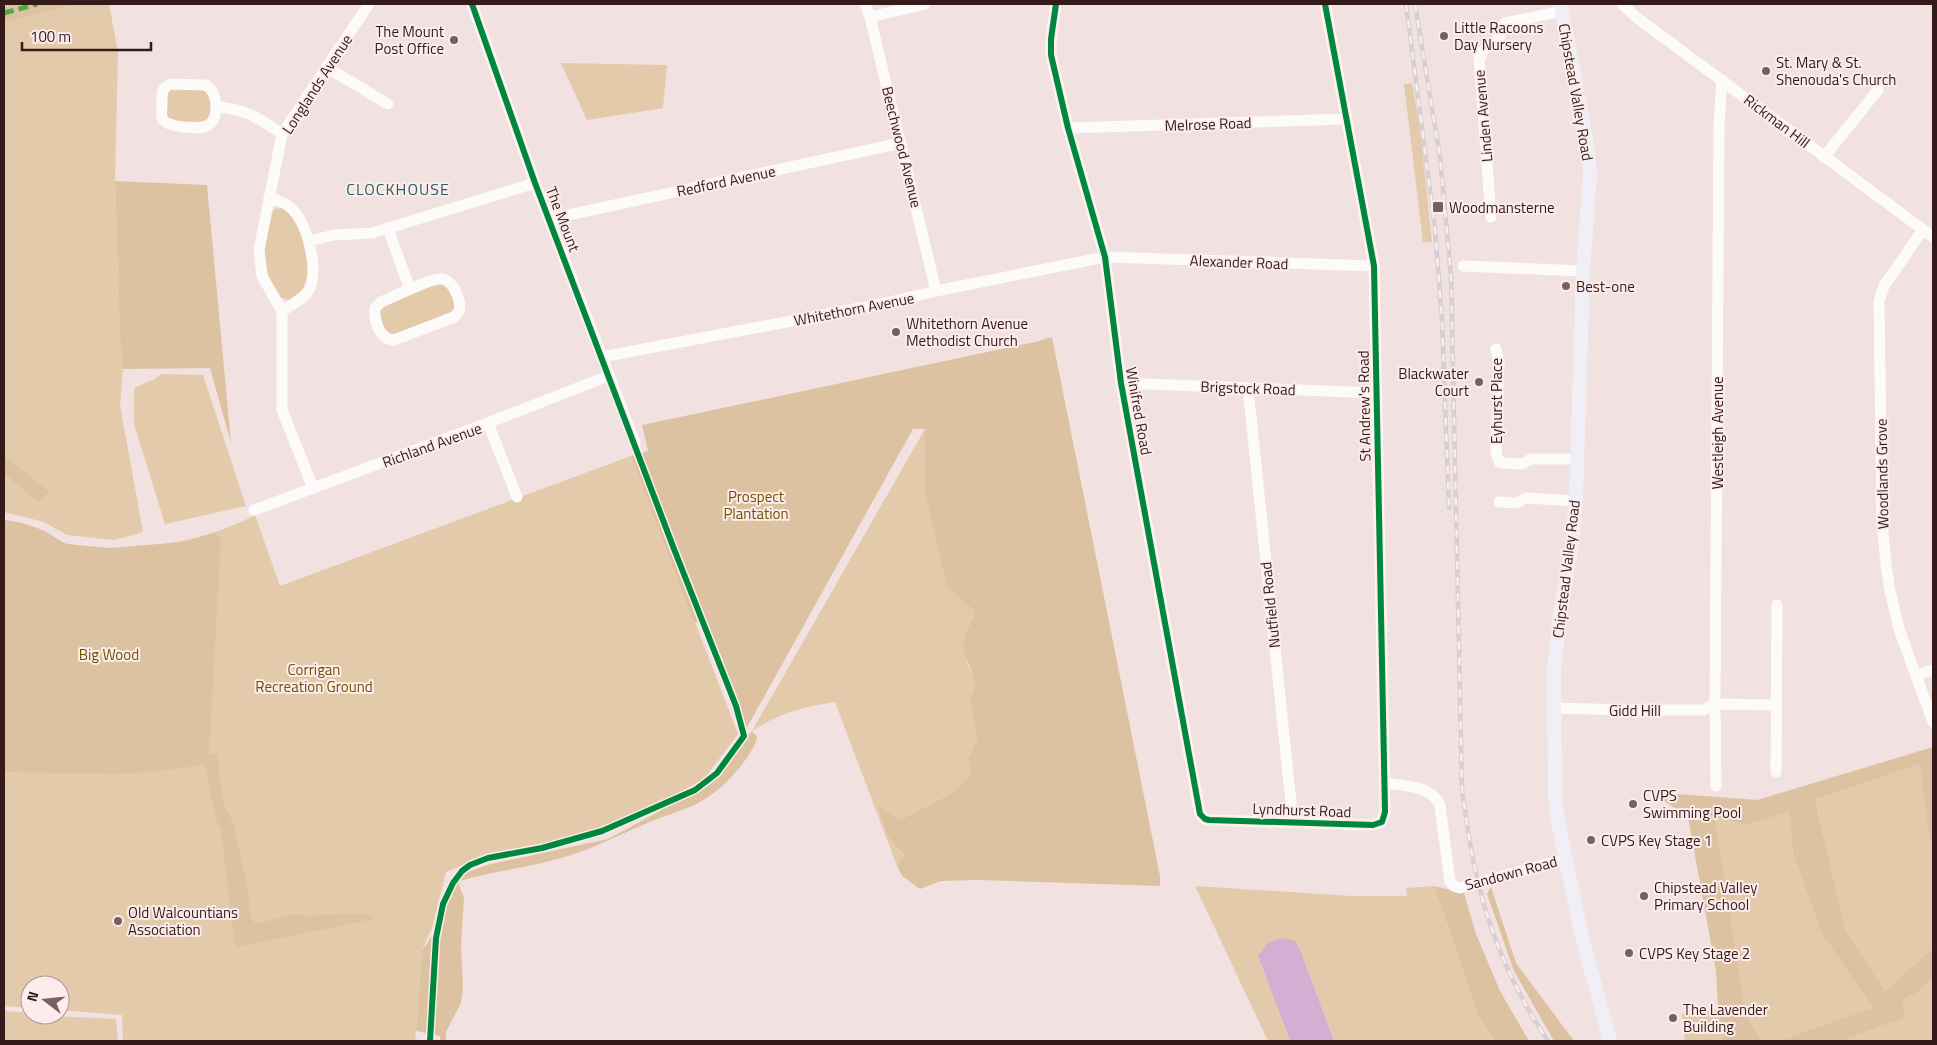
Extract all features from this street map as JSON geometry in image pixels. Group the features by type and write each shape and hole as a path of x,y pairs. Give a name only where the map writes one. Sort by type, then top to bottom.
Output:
{"main road":[{"name":"Chipstead Valley Road","path":"1561,8 1590,161 1590,187 1583,271 1576,502 1571,552 1558,620 1554,708 1556,805 1581,934 1610,1041"}],"street":[{"name":"Longlands Avenue","path":"313,488 282,410 282,312 262,276 259,250 282,134 369,4"},
{"name":"The Mount","path":"472,4 535,182 635,443"},
{"name":"Beechwood Avenue","path":"865,4 870,17 936,291"},
{"path":"870,17 925,4"},
{"name":"Winifred Road","path":"1056,4 1051,38 1051,55 1068,128 1105,257 1120,383 1199,810 1202,817 1209,820"},
{"name":"St Andrew's Road","path":"1325,4 1374,266 1385,812"},
{"name":"Rickman Hill","path":"1622,4 1636,17 1922,231 1933,237"},
{"name":"Linden Avenue","path":"1491,217 1479,59 1484,50 1499,38 1505,23 1561,8"},
{"path":"326,67 388,104"},
{"name":"Westleigh Avenue","path":"1716,786 1719,124 1722,80"},
{"path":"171,84 205,85 210,87 214,93 216,107 209,125 203,127 172,126 166,124 162,118 162,92 165,87 171,84"},
{"path":"1824,157 1878,90"},
{"path":"216,107 235,108 254,116 282,134"},
{"name":"Melrose Road","path":"1068,128 1348,119"},
{"name":"Redford Avenue","path":"550,219 901,143"},
{"path":"308,241 334,235 372,233 535,182"},
{"path":"269,198 282,202 292,209 299,218 313,261 312,278 308,292 282,312"},
{"path":"388,228 410,289"},
{"name":"Woodlands Grove","path":"1922,231 1881,293 1879,310 1882,521 1890,592 1900,629 1933,722"},
{"name":"Alexander Road","path":"1105,257 1374,266"},
{"name":"Whitethorn Avenue","path":"602,357 886,303 1105,257"},
{"path":"1462,266 1583,271"},
{"path":"439,279 447,280 452,285 460,305 459,312 454,317 394,340 388,340 383,336 378,325 375,308 380,302 410,289 439,279"},
{"name":"Eyhurst Place","path":"1496,350 1499,362 1496,454 1500,463 1522,464 1531,459 1577,458"},
{"name":"Richland Avenue","path":"254,510 488,424 608,376"},
{"name":"Brigstock Road","path":"1120,383 1376,393"},
{"name":"Nutfield Road","path":"1248,388 1293,822"},
{"path":"488,424 517,497"},
{"path":"1499,502 1516,504 1526,498 1576,502"},
{"path":"1776,772 1777,605"},
{"path":"1916,675 1933,670"},
{"name":"Gidd Hill","path":"1554,708 1704,710 1715,704 1776,705"},
{"name":"Sandown Road","path":"1385,783 1424,790 1436,797 1440,806 1450,882 1456,887 1565,859"},
{"name":"Lyndhurst Road","path":"1209,820 1378,825 1384,820 1385,812"}],"green space":[{"path":"4,4 76,4 4,23"},
{"path":"76,4 109,4 118,52 115,181 120,338 123,369 120,405 143,532 114,540 67,535 44,522 4,512 4,23"},
{"path":"561,63 667,65 663,108 587,120"},
{"path":"1412,83 1420,129 1432,242 1423,242 1404,84"},
{"path":"167,88 208,90 212,106 207,122 167,121 165,94"},
{"path":"115,181 207,185 231,443 210,368 123,369 120,338"},
{"path":"283,208 294,218 299,226 305,243 308,262 308,271 303,288 288,300 280,297 268,276 264,247 271,214 275,209"},
{"path":"440,282 446,284 456,304 451,316 395,337 385,333 379,309"},
{"name":"Prospect Plantation","path":"1052,337 1160,876 1160,886 978,880 941,881 920,889 902,876 897,866 900,859 904,856 888,837 877,806 900,820 952,793 971,775 968,758 977,740 970,698 975,688 973,674 964,652 963,640 975,611 947,587 925,492 925,429 913,429 745,731 704,620 694,623 631,456 648,451 642,425"},
{"path":"161,374 203,375 246,506 165,524 134,424 134,388 155,379"},
{"path":"925,429 925,492 975,611 963,640 975,688 970,698 977,740 968,758 971,775 952,793 900,820 877,807 888,837 904,857 898,862 897,866 835,702 792,712 771,720 752,731"},
{"path":"4,456 50,492 38,502 4,473"},
{"name":"Corrigan Recreation Ground","path":"631,456 738,734 704,779 604,834 485,856 446,872 432,928 422,950 415,1041 123,1041 122,1015 70,1011 70,975 20,975 20,1007 4,1006 4,520 40,529 65,543 115,548 164,544 189,539 235,525 255,515 280,586"},
{"name":"Big Wood","path":"4,520 22,523 44,531 66,544 110,548 183,542 214,533 221,538 209,753 217,755 223,802 233,823 249,896 250,916 256,924 295,914 308,916 363,913 371,915 373,919 235,947 221,830 216,819 205,765 118,774 4,772"},
{"path":"752,731 757,736 753,748 746,759 722,786 700,802 572,855 460,881 459,885 464,898 461,944 463,987 461,1003 446,1032 446,1041 440,1041 440,1036 416,1031 422,950 440,925 455,877 487,865 608,839 710,784"},
{"path":"1933,747 1933,842 1929,837 1920,764 1815,799 1846,931 1885,991 1933,948 1933,977 1917,993 1903,1000 1905,1017 1842,1041 1779,1041 1873,1008 1822,934 1793,854 1789,812 1746,825 1715,817 1746,1015 1762,1041 1724,1041 1718,1009 1716,971 1688,817 1651,792 1757,800"},
{"path":"1920,764 1929,837 1933,842 1933,948 1885,991 1846,931 1815,798"},
{"path":"1789,812 1793,854 1822,934 1874,1009 1779,1041 1762,1041 1746,1015 1715,817 1746,825"},
{"path":"1195,886 1352,896 1407,896 1406,888 1434,886 1478,1015 1495,1041 1334,1041 1300,949 1280,938 1258,956 1290,1041 1268,1041"},
{"path":"1434,886 1464,893 1476,934 1500,991 1529,1041 1495,1041 1478,1015"},
{"path":"1491,887 1516,963 1574,1041 1554,1041 1514,971 1487,894"},
{"path":"1933,977 1933,1041 1842,1041 1904,1017 1903,1000 1917,993"},
{"path":"1718,1009 1724,1041 1685,1041 1682,1014"},
{"path":"4,1011 20,1012 20,1025 70,1025 70,1017 116,1019 118,1041 4,1041"}],"shaded area":[{"path":"1280,938 1295,941 1300,949 1334,1041 1290,1041 1258,956 1268,943"}],"railway":[{"path":"1406,4 1435,229 1442,321 1449,508"},
{"path":"1415,4 1440,157 1451,276 1462,789 1473,859 1487,914 1513,980 1548,1041"}],"marked path":[{"path":"4,13 37,4"}],"cycle path":[{"path":"430,1041 436,938 443,904 453,883 462,871 470,865 488,858 542,848 602,831 695,790 717,773 744,736 736,706 674,549 535,183 472,4"},
{"path":"1056,4 1051,39 1051,55 1068,128 1105,257 1121,383 1200,814 1209,820 1373,825 1382,822 1385,812 1374,266 1325,4"}],"place":[{"name":"Little Racoons Day Nursery","path":"1444,36"},
{"name":"The Mount Post Office","path":"454,40"},
{"name":"St. Mary & St. Shenouda's Church","path":"1766,71"},
{"name":"Woodmansterne","path":"1438,207"},
{"name":"Best-one","path":"1566,286"},
{"name":"Whitethorn Avenue Methodist Church","path":"896,332"},
{"name":"Blackwater Court","path":"1479,382"},
{"name":"CVPS Swimming Pool","path":"1633,804"},
{"name":"CVPS Key Stage 1","path":"1591,840"},
{"name":"Chipstead Valley Primary School","path":"1644,896"},
{"name":"Old Walcountians Association","path":"118,921"},
{"name":"CVPS Key Stage 2","path":"1629,953"},
{"name":"The Lavender Building","path":"1673,1018"}],"district":[{"name":"CLOCKHOUSE","path":"398,189"}]}
